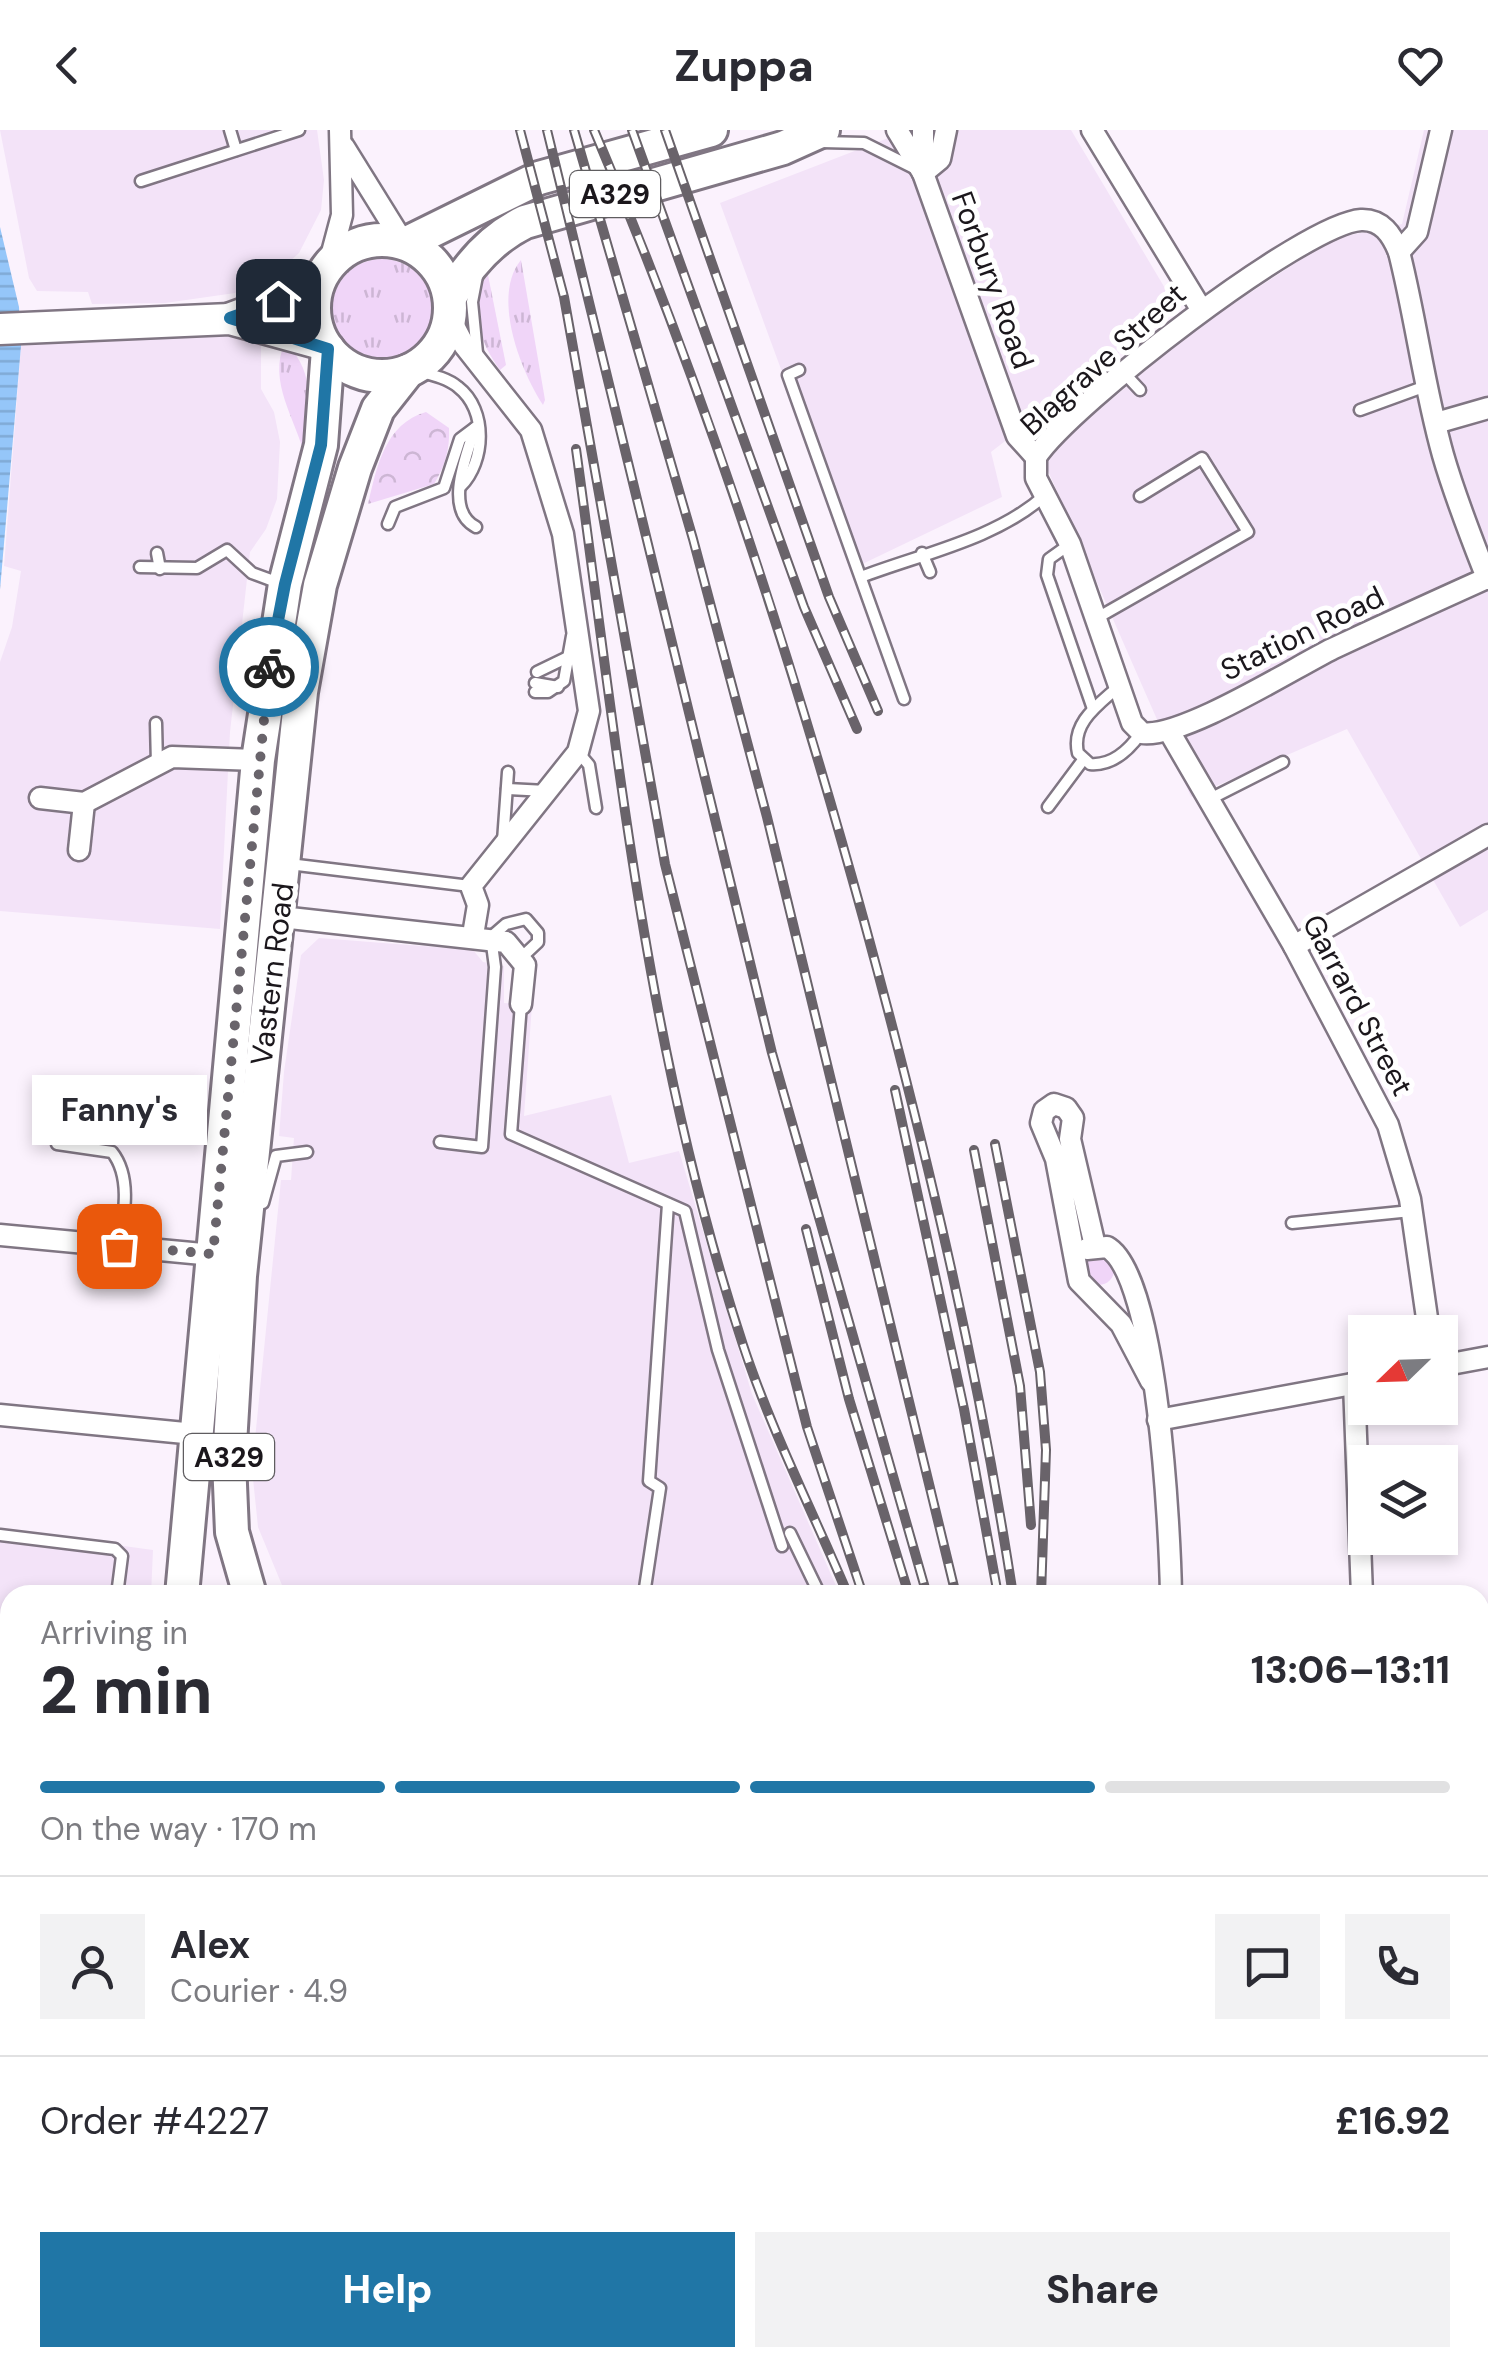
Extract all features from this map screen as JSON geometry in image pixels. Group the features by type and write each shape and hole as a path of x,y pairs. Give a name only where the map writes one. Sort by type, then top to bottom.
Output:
{"main road":[{"name":"A329","path":"405,242 529,182 711,130"},
{"name":"A329","path":"450,307 480,255 502,235 546,213 815,135"},
{"path":"10,328 230,318 278,301 366,241 405,242 427,255 440,271 450,307 442,343 411,370 368,375 348,367 326,347 316,327 314,303 326,269"},
{"path":"230,318 326,347"},
{"name":"Vastern Road","path":"183,1585 258,760 285,584 321,445 326,347"},
{"name":"Vastern Road","path":"246,1585 237,1559 230,1504 239,1316 257,1095 281,917 297,726 320,585 370,427 378,409 411,370"}],"street":[{"name":"Forbury Road","path":"897,130 923,172 1017,436 1036,456"},
{"name":"Forbury Road","path":"923,130 923,172"},
{"path":"923,172 940,160 946,130"},
{"path":"1441,130 1417,232 1399,252 1449,476 1488,578"},
{"path":"1104,137 1202,309"},
{"path":"342,138 405,242"},
{"path":"326,269 342,215 342,138"},
{"name":"Blagrave Street","path":"1142,733 1132,723 1070,544 1036,478 1036,456 1133,382 1202,309 1316,236 1364,220 1387,229 1399,252"},
{"path":"450,307 464,344 532,430 564,539 589,711 578,752 472,886 482,936"},
{"path":"1436,423 1488,408"},
{"name":"Station Road","path":"1142,733 1169,731 1488,578"},
{"name":"Garrard Street","path":"1169,731 1294,946 1380,1106 1400,1154 1427,1315"},
{"path":"40,798 84,803 157,764 184,756 258,760"},
{"path":"79,850 84,803"},
{"path":"1294,946 1488,835"},
{"path":"281,917 482,936 506,942 522,957 521,1004"},
{"path":"1095,1246 1070,1139 1072,1118 1066,1108 1054,1104 1044,1110 1040,1122 1056,1158 1080,1281 1121,1324 1151,1381"},
{"path":"0,1235 213,1254"},
{"path":"1076,1265 1084,1251 1095,1246 1114,1251 1136,1296 1150,1344 1168,1585"},
{"path":"1092,1291 1108,1291 1123,1272"},
{"path":"1458,1363 1488,1357"},
{"path":"1158,1420 1348,1384"},
{"path":"0,1415 195,1434"},
{"path":"1362,1555 1362,1585"}],"lane":[{"path":"230,130 236,150"},
{"path":"141,181 299,130"},
{"path":"815,135 864,143 923,172"},
{"path":"478,359 472,302 480,255"},
{"path":"411,370 458,386 472,405 476,427 462,486 461,509 476,527"},
{"path":"796,380 904,699"},
{"path":"1360,410 1426,386"},
{"path":"388,524 396,507 444,488 460,440 476,427"},
{"path":"1097,618 1248,532 1202,458 1140,496"},
{"path":"861,576 997,526 1026,512 1044,496"},
{"path":"1070,544 1049,559 1047,575 1094,709"},
{"path":"140,567 197,568 227,550 252,574 285,584"},
{"path":"157,553 160,569"},
{"path":"922,553 930,572"},
{"path":"568,657 536,678 559,687 568,671 574,624"},
{"path":"1083,760 1076,736 1094,709 1119,686"},
{"path":"156,723 157,764"},
{"path":"1083,760 1105,764 1142,733"},
{"path":"578,752 589,766 596,808"},
{"path":"1048,808 1083,760"},
{"path":"1207,800 1284,762"},
{"path":"502,850 508,772"},
{"path":"507,788 546,791"},
{"path":"250,860 472,886"},
{"path":"440,1142 482,1147 494,967 482,936 526,919 534,925 538,942 522,957"},
{"path":"521,1004 512,1134 685,1211 718,1350 782,1546"},
{"path":"58,1144 112,1152 120,1162 124,1217 119,1246"},
{"path":"261,1217 272,1161 282,1152 307,1152"},
{"path":"645,1585 660,1488 648,1481 668,1204"},
{"path":"1292,1222 1412,1211"},
{"path":"239,1316 258,1236"},
{"path":"790,1533 815,1585"},
{"path":"0,1535 114,1548 122,1556 118,1585"}],"shaded area":[{"path":"0,130 317,130 324,180 321,210 299,253 278,272 235,293 165,303 92,304 88,292 37,291 29,278"},
{"path":"909,130 1071,130 1169,295 1163,319 991,452 1002,497 854,568 720,203"},
{"path":"1424,130 1488,130 1488,910 1460,927 1347,729 1191,797 1045,464 1052,450 1192,331 1332,239 1402,224"},
{"path":"134,335 219,335 261,344 261,389 274,412 280,442 277,499 266,529 250,552 230,732 220,929 0,911 0,662 12,627 21,571 4,566 21,346"},
{"path":"319,938 473,950 483,962 504,966 504,1003 532,1005 524,1116 611,1095 629,1163 679,1151 752,1394 836,1585 282,1585 258,1527 252,1469 281,1180 291,1180 294,1138 279,1136 301,955"},
{"path":"0,1529 153,1550 151,1585 0,1585"}],"green space":[{"path":"382,259 401,262 418,273 429,290 429,328 418,345 401,356 382,359 363,356 346,345 335,328 332,309 335,290 346,273 363,262"},
{"path":"521,260 543,405 518,354 509,313 512,275"},
{"path":"488,275 506,365 500,370 481,336 476,311 481,286"},
{"path":"285,342 296,355 307,382 305,457 281,386 280,357"},
{"path":"426,412 449,428 446,457 434,484 368,504 379,461 392,436 412,418"},
{"path":"1099,1255 1109,1260 1114,1270 1109,1280 1099,1285 1089,1280 1084,1270 1089,1260"}],"water":[{"path":"0,227 19,307 21,346 0,590"}],"railway":[{"path":"520,130 564,297 665,864 807,1427 860,1585"},
{"path":"547,130 772,1053 924,1585"},
{"path":"574,130 693,539 767,817 954,1585"},
{"path":"594,130 708,422 775,620 836,820 929,1172 984,1424 1011,1585"},
{"path":"632,130 804,607 857,729"},
{"path":"665,130 829,597 878,711"},
{"path":"576,449 639,901 682,1124 710,1235 754,1377 844,1585"},
{"path":"895,1090 964,1409 996,1585"},
{"path":"995,1144 1040,1372 1046,1450 1041,1585"},
{"path":"974,1150 1020,1386 1031,1525"},
{"path":"806,1229 849,1399 906,1585"}],"way so far":[{"path":"119,1246 213,1254 269,667"}],"place":[{"name":"Fanny's","path":"119,1246"}],"route":[{"path":"269,667 285,584 321,445 328,349 230,318 278,301"}]}
